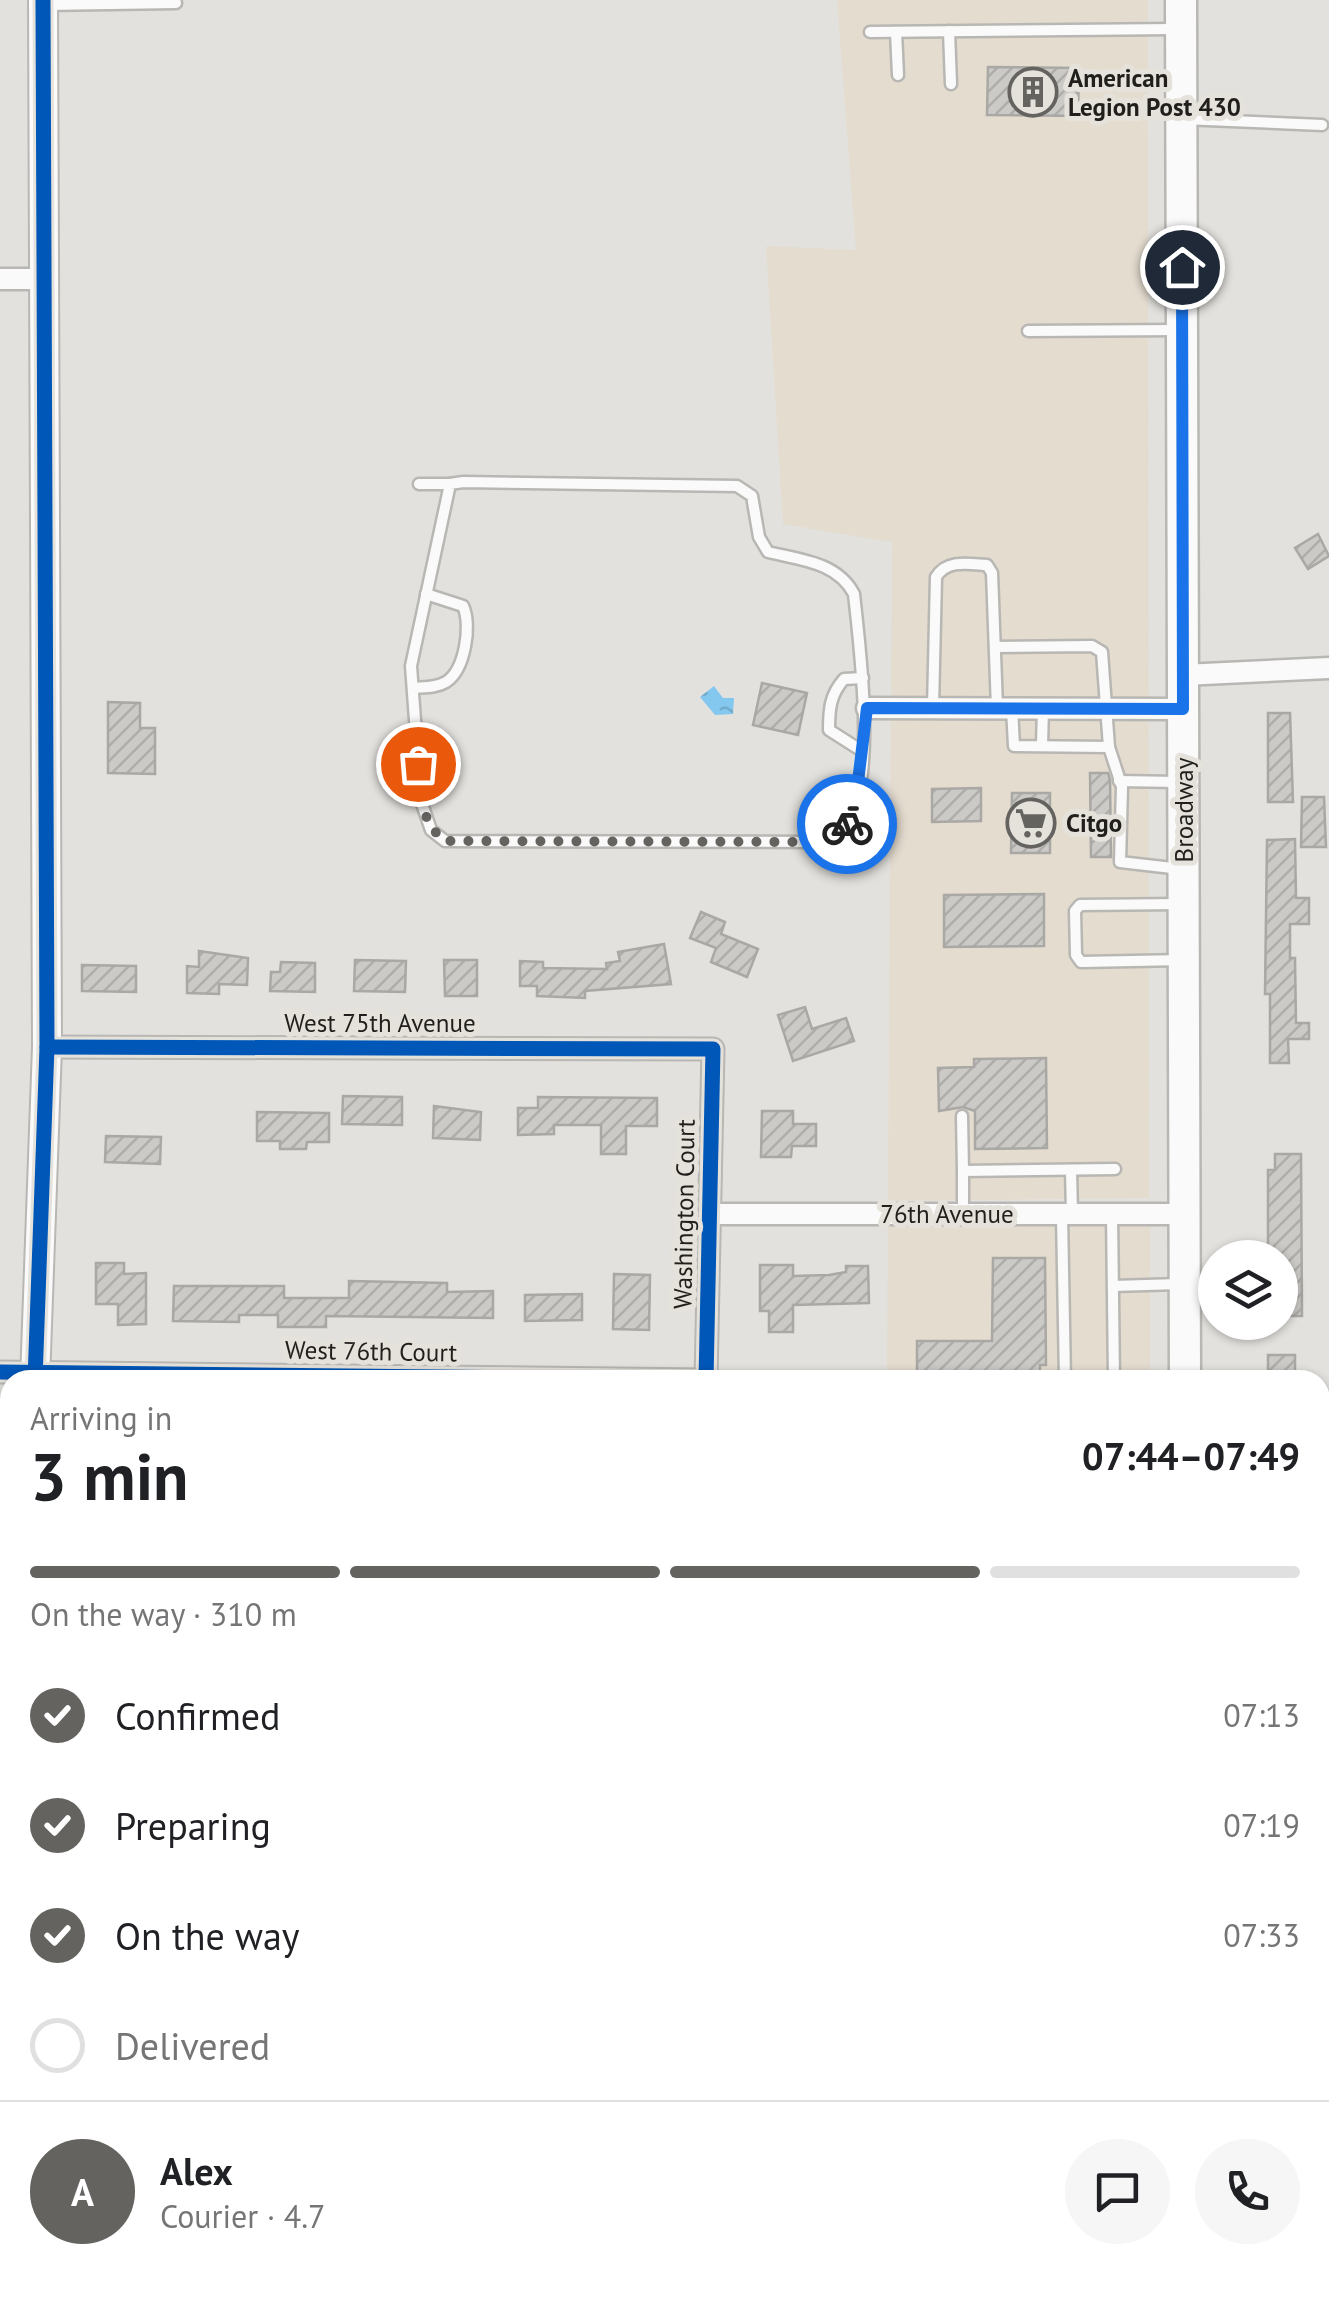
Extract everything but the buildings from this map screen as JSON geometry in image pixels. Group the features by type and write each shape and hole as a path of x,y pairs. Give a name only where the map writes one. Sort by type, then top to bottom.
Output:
{"main road":[{"name":"Broadway","path":"1181,14 1185,1370"}],"street":[{"path":"35,1370 48,1046 44,2"},
{"path":"0,279 43,279"},
{"path":"1183,674 1329,668"},
{"path":"867,708 1183,709"},
{"name":"West 75th Avenue","path":"48,1046 713,1050"},
{"name":"Washington Court","path":"706,1370 713,1050"},
{"name":"76th Avenue","path":"709,1214 1185,1214"}],"lane":[{"path":"44,2 176,3"},
{"path":"870,32 949,31 1181,14"},
{"path":"949,31 952,84"},
{"path":"896,32 898,75"},
{"path":"1182,119 1322,125"},
{"path":"1028,331 1182,330"},
{"path":"419,484 450,484 736,486 752,496 759,537 768,552 826,566 846,579 854,594 867,708 855,806 845,830 834,840 445,841 431,830 421,802 411,666 450,484"},
{"path":"933,708 936,577 941,568 987,565 992,573 995,647 1012,744 1109,747"},
{"path":"413,688 450,680 460,666 469,618 464,606 426,594"},
{"path":"995,647 1092,646 1102,652 1106,662 1109,747 1119,781 1122,865 1184,869"},
{"path":"862,751 829,730 829,712 833,691 844,679 864,678"},
{"path":"1042,745 1043,708"},
{"path":"1119,781 1184,782"},
{"path":"1184,904 1080,905 1075,910 1076,956 1081,962 1184,960"},
{"path":"962,1116 963,1214"},
{"path":"963,1170 1116,1169"},
{"path":"1065,1370 1071,1170"},
{"path":"1112,1214 1114,1370"},
{"path":"1113,1286 1185,1284"}],"shaded area":[{"path":"837,0 1148,0 1149,1198 888,1201 892,542 783,524 766,246 856,250"},
{"path":"888,1223 1150,1224 1150,1370 887,1370"}],"water":[{"path":"714,686 723,698 734,698 733,714 715,715 700,697"}],"cycle path":[{"path":"35,1370 47,1047 43,0"},
{"name":"West 76th Court","path":"47,1047 713,1049 706,1370"}],"way so far":[{"path":"418,764 421,802 431,830 445,841 816,842 834,840 847,824"}],"place":[{"name":"American Legion Post 430","path":"1033,92"},
{"name":"Citgo","path":"1031,823"}],"route":[{"path":"847,824 855,806 867,708 1183,709 1182,267"}]}
